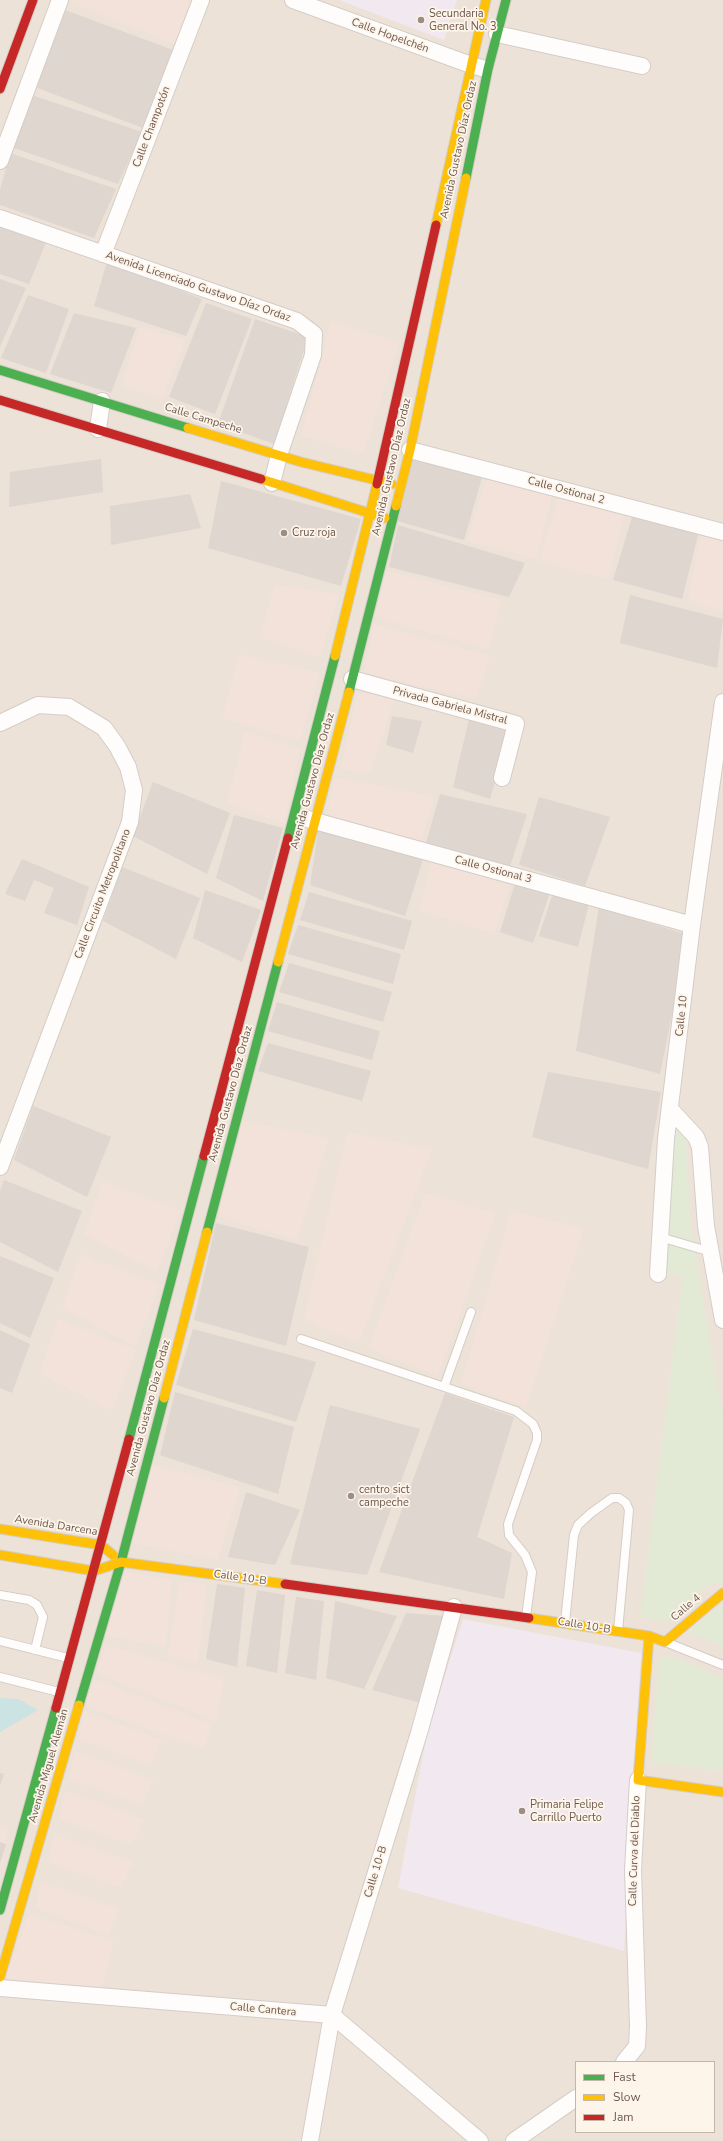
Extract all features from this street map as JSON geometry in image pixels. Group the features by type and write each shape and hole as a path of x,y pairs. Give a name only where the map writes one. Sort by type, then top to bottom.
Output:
{"street":[{"path":"0,89 33,0"},
{"path":"0,161 60,0"},
{"name":"Calle Champotón","path":"103,254 201,0"},
{"name":"Calle Hopelchén","path":"293,0 470,65 488,69"},
{"name":"Avenida Gustavo Díaz Ordaz","path":"101,1545 294,815 371,513 470,65 486,0"},
{"name":"Avenida Gustavo Díaz Ordaz","path":"121,1562 401,487 410,450 488,69 506,0"},
{"path":"497,34 642,66"},
{"name":"Avenida Licenciado Gustavo Díaz Ordaz","path":"0,218 298,321 314,334 313,355 279,455 272,483"},
{"name":"Calle Campeche","path":"0,370 279,455 401,487"},
{"path":"0,400 98,428 371,513 392,521"},
{"path":"98,428 102,401"},
{"name":"Calle Ostional 2","path":"410,450 723,532"},
{"name":"Privada Gabriela Mistral","path":"352,679 516,724 502,778"},
{"name":"Calle 10","path":"658,1274 666,1139 671,1110 692,925 723,702"},
{"name":"Calle Circuito Metropolitano","path":"0,723 38,705 69,708 104,728 118,746 128,767 134,790 130,822 0,1167"},
{"name":"Calle Ostional 3","path":"294,815 692,925"},
{"path":"671,1110 696,1137 700,1147 706,1226 723,1320"},
{"name":"Avenida Darcena","path":"0,1528 101,1545 121,1562"},
{"name":"Avenida Miguel Alemán","path":"0,1910 62,1693 101,1545"},
{"path":"0,1555 94,1571 121,1562"},
{"name":"Avenida Miguel Alemán","path":"0,1977 121,1562"},
{"name":"Calle 10-B","path":"121,1562 526,1617 649,1636 665,1642"},
{"name":"Calle 4","path":"665,1642 723,1593"},
{"name":"Calle 10-B","path":"310,2141 332,2015 420,1733 454,1607"},
{"name":"Calle Curva del Diablo","path":"625,2061 637,2046 638,2026 633,1870 649,1636"},
{"path":"638,1780 723,1792"},
{"name":"Calle Cantera","path":"0,1988 332,2015"},
{"path":"332,2015 480,2141"},
{"path":"514,2141 575,2099"}],"lane":[{"path":"660,1237 711,1252"},
{"path":"444,1386 471,1312"},
{"path":"301,1339 516,1411 533,1424 537,1433 537,1440 508,1524 508,1535 525,1555 532,1572 526,1617"},
{"path":"565,1623 574,1535 578,1525 612,1498 619,1498 626,1503 629,1510 618,1632"},
{"path":"0,1595 29,1600 37,1604 43,1617 35,1650"},
{"path":"0,1641 71,1659"},
{"path":"665,1642 723,1665"},
{"path":"0,1677 62,1693"}],"shaded area":[{"path":"0,0 723,0 723,2141 0,2141"},
{"path":"71,0 196,0 178,46 71,2"},
{"name":"Secundaria General No. 3","path":"339,0 457,0 444,40"},
{"path":"331,322 400,342 363,454 301,436"},
{"path":"140,327 186,340 162,399 121,386"},
{"path":"487,475 553,491 537,559 467,541"},
{"path":"559,495 625,511 608,579 539,561"},
{"path":"701,532 723,537 723,612 688,600"},
{"path":"387,571 502,600 488,649 374,617"},
{"path":"274,585 339,594 320,657 260,637"},
{"path":"374,624 490,656 476,699 364,673"},
{"path":"239,654 320,673 300,741 222,718"},
{"path":"358,692 394,700 370,774 340,769"},
{"path":"245,732 300,749 284,824 227,803"},
{"path":"335,777 434,797 421,843 327,816"},
{"path":"432,858 513,879 494,933 419,911"},
{"path":"242,1121 329,1138 297,1240 218,1216"},
{"path":"347,1132 432,1149 359,1343 304,1320"},
{"path":"103,1181 181,1211 157,1272 84,1234"},
{"path":"425,1193 496,1213 438,1376 368,1349"},
{"path":"511,1211 584,1228 526,1408 461,1384"},
{"path":"81,1254 160,1285 136,1346 62,1308"},
{"path":"58,1319 136,1350 112,1411 39,1373"},
{"path":"152,1464 240,1487 218,1560 131,1543"},
{"path":"125,1571 172,1580 166,1646 105,1636"},
{"path":"179,1581 207,1585 198,1664 168,1656"},
{"name":"Primaria Felipe Carrillo Puerto","path":"463,1619 641,1653 624,1951 398,1888 427,1733"},
{"path":"106,1645 224,1679 216,1721 96,1673"},
{"path":"94,1679 212,1724 204,1749 85,1706"},
{"path":"84,1711 162,1740 151,1765 78,1739"},
{"path":"75,1751 154,1780 142,1805 69,1779"},
{"path":"65,1791 144,1819 132,1845 59,1819"},
{"path":"0,1826 9,1829 0,1864"},
{"path":"54,1834 133,1863 121,1888 48,1862"},
{"path":"41,1881 120,1909 108,1935 35,1908"},
{"path":"29,1914 114,1941 101,1991 5,1979"}],"green space":[{"path":"672,1124 686,1137 691,1227 723,1417 723,1584 712,1582 668,1621 640,1617 683,1275 663,1274"},
{"path":"723,1603 723,1646 687,1632"},
{"path":"673,1657 723,1678 723,1771 651,1763 659,1658"}],"water":[{"path":"0,1698 18,1699 38,1710 0,1732"}],"building":[{"path":"65,10 176,51 143,128 35,87"},
{"path":"29,94 142,132 118,184 14,148"},
{"path":"10,153 116,189 94,238 0,205 0,190"},
{"path":"0,223 47,240 29,284 0,274"},
{"path":"107,262 202,299 186,336 94,306"},
{"path":"0,279 26,288 0,347"},
{"path":"28,295 69,309 46,373 1,358"},
{"path":"206,303 252,319 215,414 169,397"},
{"path":"74,313 136,328 111,393 50,374"},
{"path":"255,319 308,337 274,444 218,424"},
{"path":"414,456 483,474 464,540 397,521"},
{"path":"101,459 103,492 9,507 10,472"},
{"name":"Cruz roja","path":"221,481 361,519 341,586 208,548"},
{"path":"190,494 201,528 111,545 110,506"},
{"path":"633,514 699,531 682,599 613,580"},
{"path":"398,525 525,563 509,597 389,567"},
{"path":"630,595 723,619 717,668 620,643"},
{"path":"470,715 511,726 490,799 453,787"},
{"path":"392,716 422,721 413,753 386,745"},
{"path":"153,782 230,813 207,874 133,836"},
{"path":"440,794 527,814 510,866 426,843"},
{"path":"539,797 610,817 585,886 519,865"},
{"path":"234,815 283,828 263,901 216,878"},
{"path":"319,826 424,856 405,916 310,885"},
{"path":"22,859 89,887 77,925 44,913 54,888 34,880 25,901 5,894"},
{"path":"122,867 200,898 176,959 103,921"},
{"path":"516,880 551,889 533,943 500,932"},
{"path":"205,890 261,910 242,962 193,938"},
{"path":"554,890 590,900 578,947 539,936"},
{"path":"309,892 412,921 404,950 300,920"},
{"path":"599,907 688,935 660,1074 576,1051"},
{"path":"298,925 401,954 393,984 288,954"},
{"path":"289,963 392,992 383,1022 279,992"},
{"path":"277,1002 380,1031 372,1060 268,1031"},
{"path":"268,1043 371,1071 362,1101 258,1071"},
{"path":"548,1072 661,1092 648,1169 532,1137"},
{"path":"33,1106 111,1137 87,1197 14,1160"},
{"path":"4,1180 82,1211 58,1272 0,1242 0,1191"},
{"path":"216,1223 309,1247 286,1346 194,1320"},
{"path":"0,1256 54,1278 30,1338 0,1323"},
{"path":"193,1329 316,1362 296,1422 176,1385"},
{"path":"0,1330 30,1344 12,1393 0,1388"},
{"path":"175,1392 294,1427 278,1494 160,1455"},
{"path":"445,1393 514,1417 477,1537 512,1553 504,1599 379,1572"},
{"name":"centro sict campeche","path":"330,1405 420,1429 367,1575 290,1564"},
{"path":"246,1492 300,1510 275,1565 228,1557"},
{"path":"217,1584 245,1588 237,1667 206,1659"},
{"path":"257,1590 285,1595 277,1673 246,1666"},
{"path":"296,1597 324,1601 316,1680 285,1673"},
{"path":"335,1601 397,1616 364,1689 326,1678"},
{"path":"406,1613 446,1616 421,1703 372,1690"},
{"path":"0,1773 4,1774 0,1786"},
{"path":"0,1842 6,1844 0,1863"}],"traffic: fast":[{"path":"466,178 488,69 506,0"},
{"path":"0,370 188,428"},
{"path":"349,692 396,506"},
{"path":"288,838 335,656"},
{"path":"207,1232 278,962"},
{"path":"129,1439 204,1156"},
{"path":"79,1705 121,1562 164,1398"},
{"path":"0,1910 56,1708"}],"traffic: slow":[{"path":"436,225 486,0"},
{"path":"396,506 410,450 466,178"},
{"path":"188,428 301,462 392,484"},
{"path":"261,479 385,518"},
{"path":"335,656 377,484"},
{"path":"278,962 349,692"},
{"path":"164,1398 207,1232"},
{"path":"0,1529 101,1545 113,1555"},
{"path":"0,1555 94,1571 121,1562 285,1584"},
{"path":"529,1618 649,1636 665,1642 723,1593"},
{"path":"649,1636 638,1780 723,1792"},
{"path":"0,1977 79,1705"}],"traffic: jam":[{"path":"0,89 33,0"},
{"path":"377,484 436,225"},
{"path":"0,400 261,479"},
{"path":"204,1156 288,838"},
{"path":"56,1708 129,1439"},
{"path":"285,1584 529,1618"}],"place":[{"name":"Secundaria General No. 3","path":"421,20"},
{"name":"Cruz roja","path":"284,533"},
{"name":"centro sict campeche","path":"351,1496"},
{"name":"Primaria Felipe Carrillo Puerto","path":"522,1811"}]}
